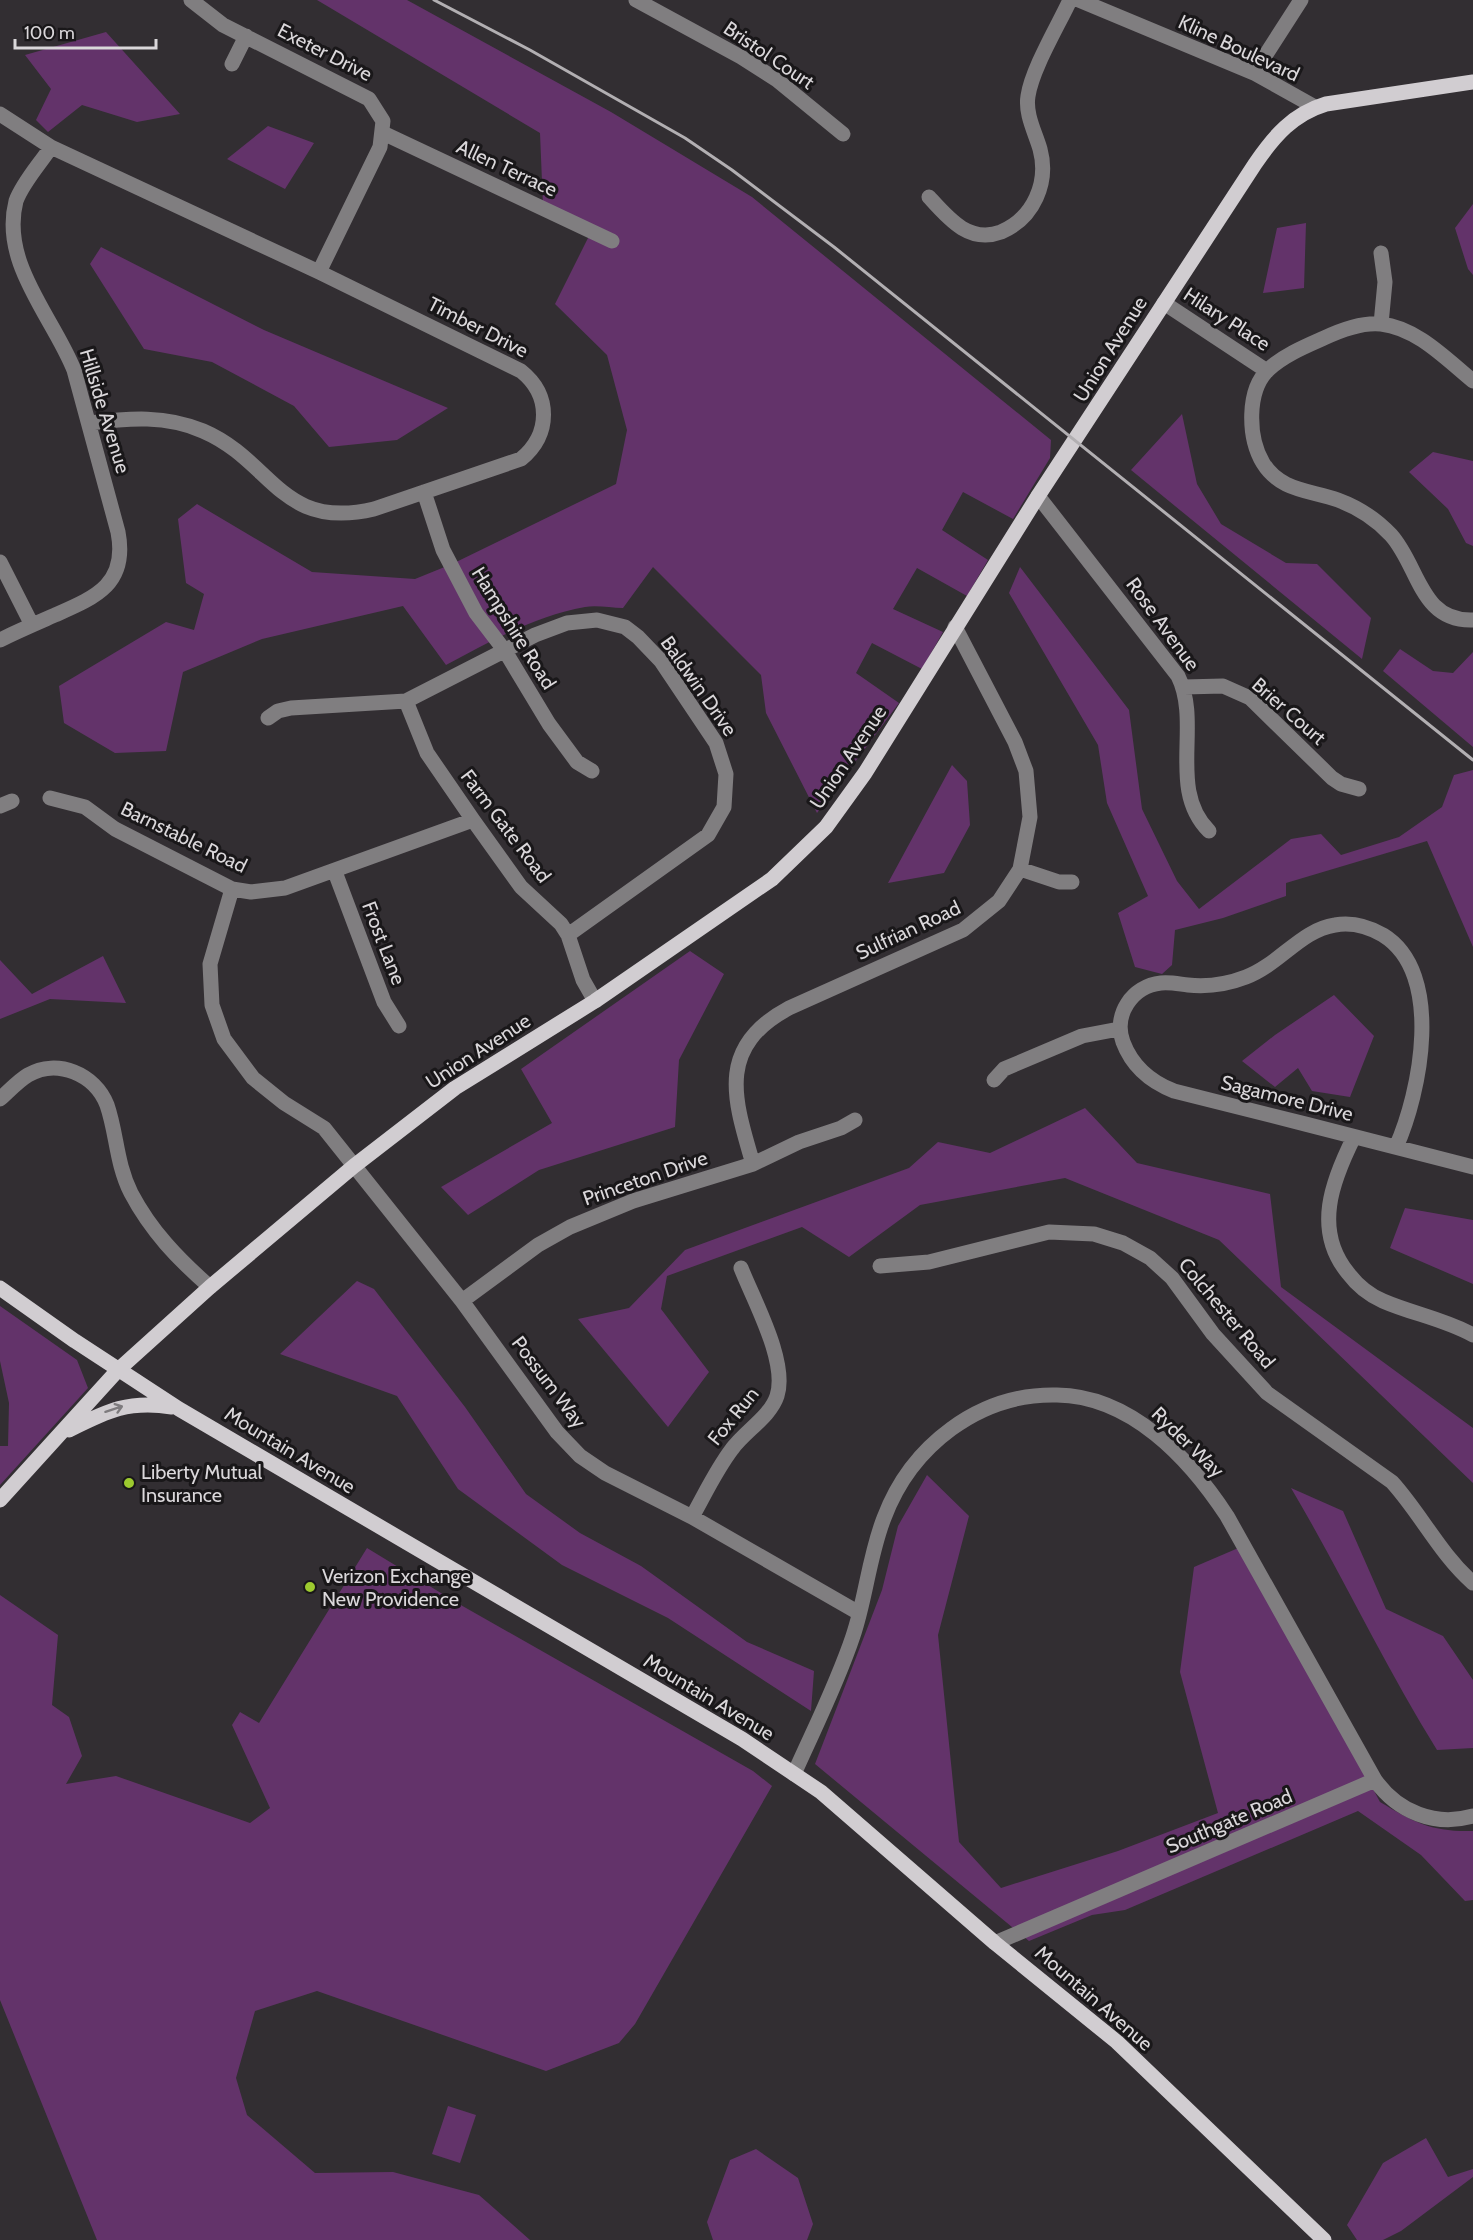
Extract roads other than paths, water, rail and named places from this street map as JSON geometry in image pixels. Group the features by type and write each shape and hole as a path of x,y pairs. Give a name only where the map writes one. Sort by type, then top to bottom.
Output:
{"main road":[{"name":"Union Avenue","path":"0,1500 118,1370 210,1287 354,1166 455,1088 595,1001 751,895 809,846 839,811 865,773 1038,496 1266,147 1294,118 1316,107 1352,98 1473,82"},
{"name":"Mountain Avenue","path":"0,1288 118,1370 179,1409 742,1739 821,1792 995,1942 1117,2042 1324,2240"},
{"path":"61,1434 112,1408 152,1404 179,1409"}],"street":[{"name":"Exeter Drive","path":"191,0 223,25 362,93 380,112 383,133"},
{"name":"Bristol Court","path":"636,0 759,68 843,134"},
{"path":"929,197 958,227 978,234 998,233 1008,228 1029,210 1039,192 1043,164 1029,116 1027,97 1032,80 1070,0"},
{"name":"Kline Boulevard","path":"1079,0 1254,74 1316,107"},
{"path":"1254,74 1301,0"},
{"path":"232,64 246,36"},
{"name":"Timber Drive","path":"0,114 51,147 320,272 521,371 539,391 545,412 544,423 536,443 529,452 509,464 363,512 341,513 319,510 288,497 233,447 204,431 155,418 90,423"},
{"path":"320,272 380,147 383,133"},
{"name":"Allen Terrace","path":"383,133 612,241"},
{"name":"Hillside Avenue","path":"0,640 97,595 110,583 119,561 118,532 90,423 66,350 22,278 11,247 10,229 15,202 51,147"},
{"path":"1381,253 1385,282 1381,324"},
{"name":"Hilary Place","path":"1164,303 1267,371"},
{"path":"1473,381 1419,338 1381,324 1342,330 1311,343 1267,371 1252,410 1251,431 1255,449 1264,465 1286,485 1337,500 1365,514 1399,546 1422,590 1434,607 1451,618 1473,620"},
{"name":"Hampshire Road","path":"424,492 442,550 476,614 505,651 549,724 576,762 591,771"},
{"name":"Rose Avenue","path":"1038,496 1184,687 1190,801 1197,819 1209,831"},
{"path":"0,562 32,625"},
{"name":"Baldwin Drive","path":"268,718 278,711 291,708 406,701 505,651 567,623 597,620 625,627 661,661 716,743 726,774 724,807 708,835 568,935"},
{"name":"Sulfrian Road","path":"753,1164 737,1109 735,1087 743,1051 752,1036 775,1015 963,930 999,901 1020,869 1030,817 1026,771 1015,742 955,627"},
{"name":"Brier Court","path":"1184,687 1223,686 1250,698 1332,778 1341,784 1359,789"},
{"name":"Farm Gate Road","path":"406,701 427,753 473,820 521,887 547,909 568,935 580,973 595,1001"},
{"name":"Barnstable Road","path":"50,798 86,807 115,829 232,889 251,892 270,891 335,872 473,820"},
{"path":"1020,869 1059,882 1072,882"},
{"name":"Frost Lane","path":"335,872 384,1002 399,1026"},
{"name":"Possum Way","path":"232,889 210,964 212,1005 224,1039 253,1078 276,1097 324,1128 462,1301 557,1432 580,1456 605,1473 692,1516 860,1613"},
{"path":"994,1080 1004,1069 1082,1036 1119,1029 1121,1016 1128,1003 1134,995 1151,985 1170,982 1203,986 1230,982 1269,966 1304,937 1317,930 1332,925 1354,925 1376,931 1394,943 1407,961 1413,975 1420,1007 1421,1058 1417,1083 1412,1108 1396,1147"},
{"name":"Sagamore Drive","path":"1119,1029 1133,1062 1151,1079 1166,1088 1473,1167"},
{"path":"0,1099 26,1076 44,1069 66,1069 93,1084 106,1104 121,1168 141,1211 170,1250 210,1287"},
{"name":"Princeton Drive","path":"462,1301 538,1245 570,1227 633,1201 753,1164 799,1142 842,1128 855,1120"},
{"path":"1354,1137 1336,1178 1327,1222 1331,1242 1339,1261 1351,1277 1375,1297 1453,1323 1473,1335"},
{"name":"Colchester Road","path":"880,1266 929,1262 1049,1232 1065,1231 1102,1236 1137,1250 1172,1278 1213,1334 1268,1393 1392,1482 1406,1497 1454,1566 1473,1583"},
{"name":"Fox Run","path":"692,1516 733,1447 769,1410 776,1397 778,1371 773,1349 741,1268"},
{"name":"Ryder Way","path":"794,1774 842,1665 860,1613 884,1517 904,1479 928,1449 972,1414 1007,1400 1045,1394 1096,1401 1131,1417 1151,1431 1186,1464 1217,1500 1376,1780"},
{"path":"1376,1780 1393,1800 1416,1814 1442,1820 1473,1816"},
{"name":"Southgate Road","path":"995,1942 1376,1780"}],"railway":[{"path":"434,0 530,50 685,138 732,170 834,247 1473,760"}],"place":[{"name":"Liberty Mutual Insurance","path":"129,1483"},
{"name":"Verizon Exchange New Providence","path":"310,1587"}]}
